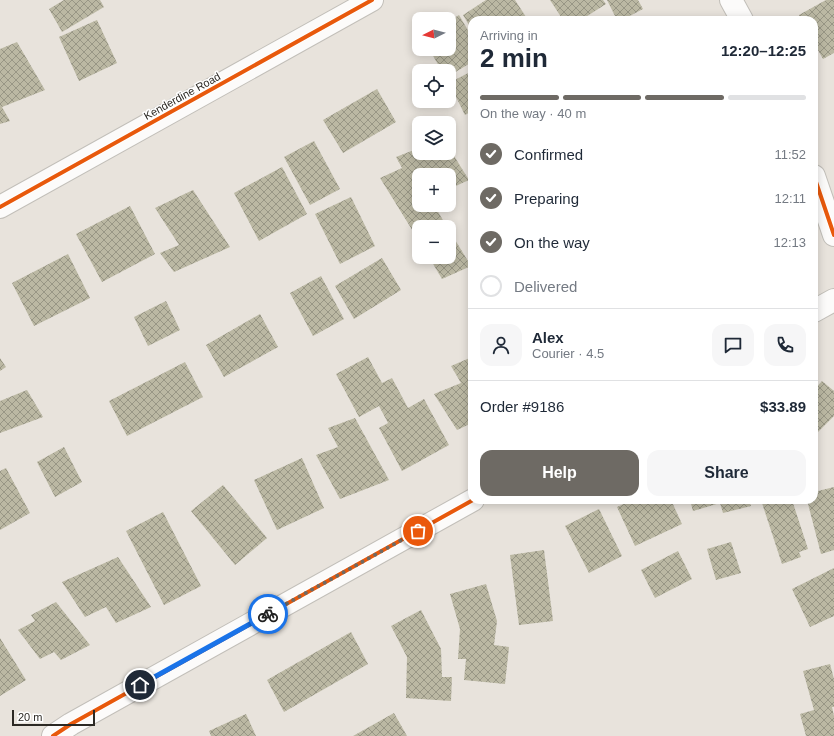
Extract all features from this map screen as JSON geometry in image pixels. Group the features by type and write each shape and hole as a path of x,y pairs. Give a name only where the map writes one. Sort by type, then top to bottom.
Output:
{"street":[{"name":"Kenderdine Road","path":"0,207 372,0"},
{"path":"731,0 740,16"},
{"path":"818,188 834,235"},
{"path":"818,309 834,300"},
{"path":"53,736 71,724 468,503"}],"building":[{"path":"64,0 100,0 104,7 62,32 49,9"},
{"path":"486,0 515,0 525,16 468,16 468,23 463,15"},
{"path":"550,0 603,0 606,4 587,16 560,16"},
{"path":"607,0 638,0 643,9 630,16 615,16"},
{"path":"826,0 834,0 834,53 823,59 818,50 818,16 799,15"},
{"path":"459,15 468,30 468,64 456,72 456,64 438,64 433,56 456,56 456,17"},
{"path":"97,20 117,63 79,81 59,37"},
{"path":"17,42 45,90 2,107 10,121 0,124 0,49"},
{"path":"468,73 468,113 465,115 456,97 456,79"},
{"path":"377,89 396,122 343,153 323,120"},
{"path":"314,141 340,189 310,205 284,157"},
{"path":"412,151 412,160 456,159 468,180 456,186 456,168 412,168 412,212 438,212 443,220 412,220 412,230 380,178 402,168 396,157"},
{"path":"282,167 307,214 259,241 234,193"},
{"path":"193,190 230,247 174,272 160,253 179,245 155,208"},
{"path":"351,197 375,246 340,264 315,214"},
{"path":"130,206 155,254 102,282 76,234"},
{"path":"456,241 468,261 468,267 442,279 433,264 456,264"},
{"path":"68,254 90,298 34,326 12,283"},
{"path":"382,258 401,290 354,319 335,286"},
{"path":"321,276 344,319 313,336 290,293"},
{"path":"166,301 180,330 148,346 134,317"},
{"path":"260,314 278,347 224,377 206,345"},
{"path":"368,357 382,383 392,378 408,408 424,399 449,445 402,471 379,428 388,423 379,406 359,417 336,374"},
{"path":"0,358 6,367 0,371"},
{"path":"468,359 468,425 457,430 434,394 461,383 451,366"},
{"path":"185,362 203,397 127,436 109,401"},
{"path":"822,381 834,391 834,416 818,432 818,386"},
{"path":"27,390 43,417 0,433 0,401"},
{"path":"355,418 389,480 340,499 316,455 338,447 328,428"},
{"path":"64,447 82,482 55,497 37,462"},
{"path":"302,458 324,508 277,530 254,480"},
{"path":"6,468 30,513 0,530 0,471"},
{"path":"223,485 267,538 235,565 191,511"},
{"path":"834,487 834,550 821,554 808,504 818,504 818,491"},
{"path":"623,504 673,504 682,524 635,546 617,507"},
{"path":"691,504 717,504 693,511"},
{"path":"720,504 750,504 751,506 723,513"},
{"path":"762,504 793,504 808,549 799,552 801,557 782,564"},
{"path":"599,509 622,556 589,573 565,526"},
{"path":"163,512 201,586 164,605 126,531"},
{"path":"731,542 741,573 716,580 707,549"},
{"path":"544,550 553,621 519,625 510,555"},
{"path":"678,551 692,579 655,598 641,570"},
{"path":"118,557 151,607 116,623 106,607 85,617 62,582"},
{"path":"834,568 834,616 810,627 792,589"},
{"path":"486,584 497,621 494,645 509,647 505,684 464,680 466,659 458,659 460,629 450,594"},
{"path":"56,602 90,645 61,660 54,652 40,659 18,630 35,621 31,615"},
{"path":"421,610 441,649 442,677 452,677 451,701 406,698 407,657 391,626"},
{"path":"351,632 368,664 284,712 267,680"},
{"path":"0,638 26,680 0,696"},
{"path":"830,664 834,679 834,707 832,707 834,716 834,736 806,736 800,714 814,710 803,671"},
{"path":"394,713 407,736 353,736"},
{"path":"246,714 256,736 211,736 209,731"}],"cycle path":[{"path":"0,207 372,0"},
{"path":"818,188 834,235"},
{"path":"53,736 71,724 468,503"}],"way so far":[{"path":"268,614 418,531"}],"route":[{"path":"140,685 268,614"}]}
